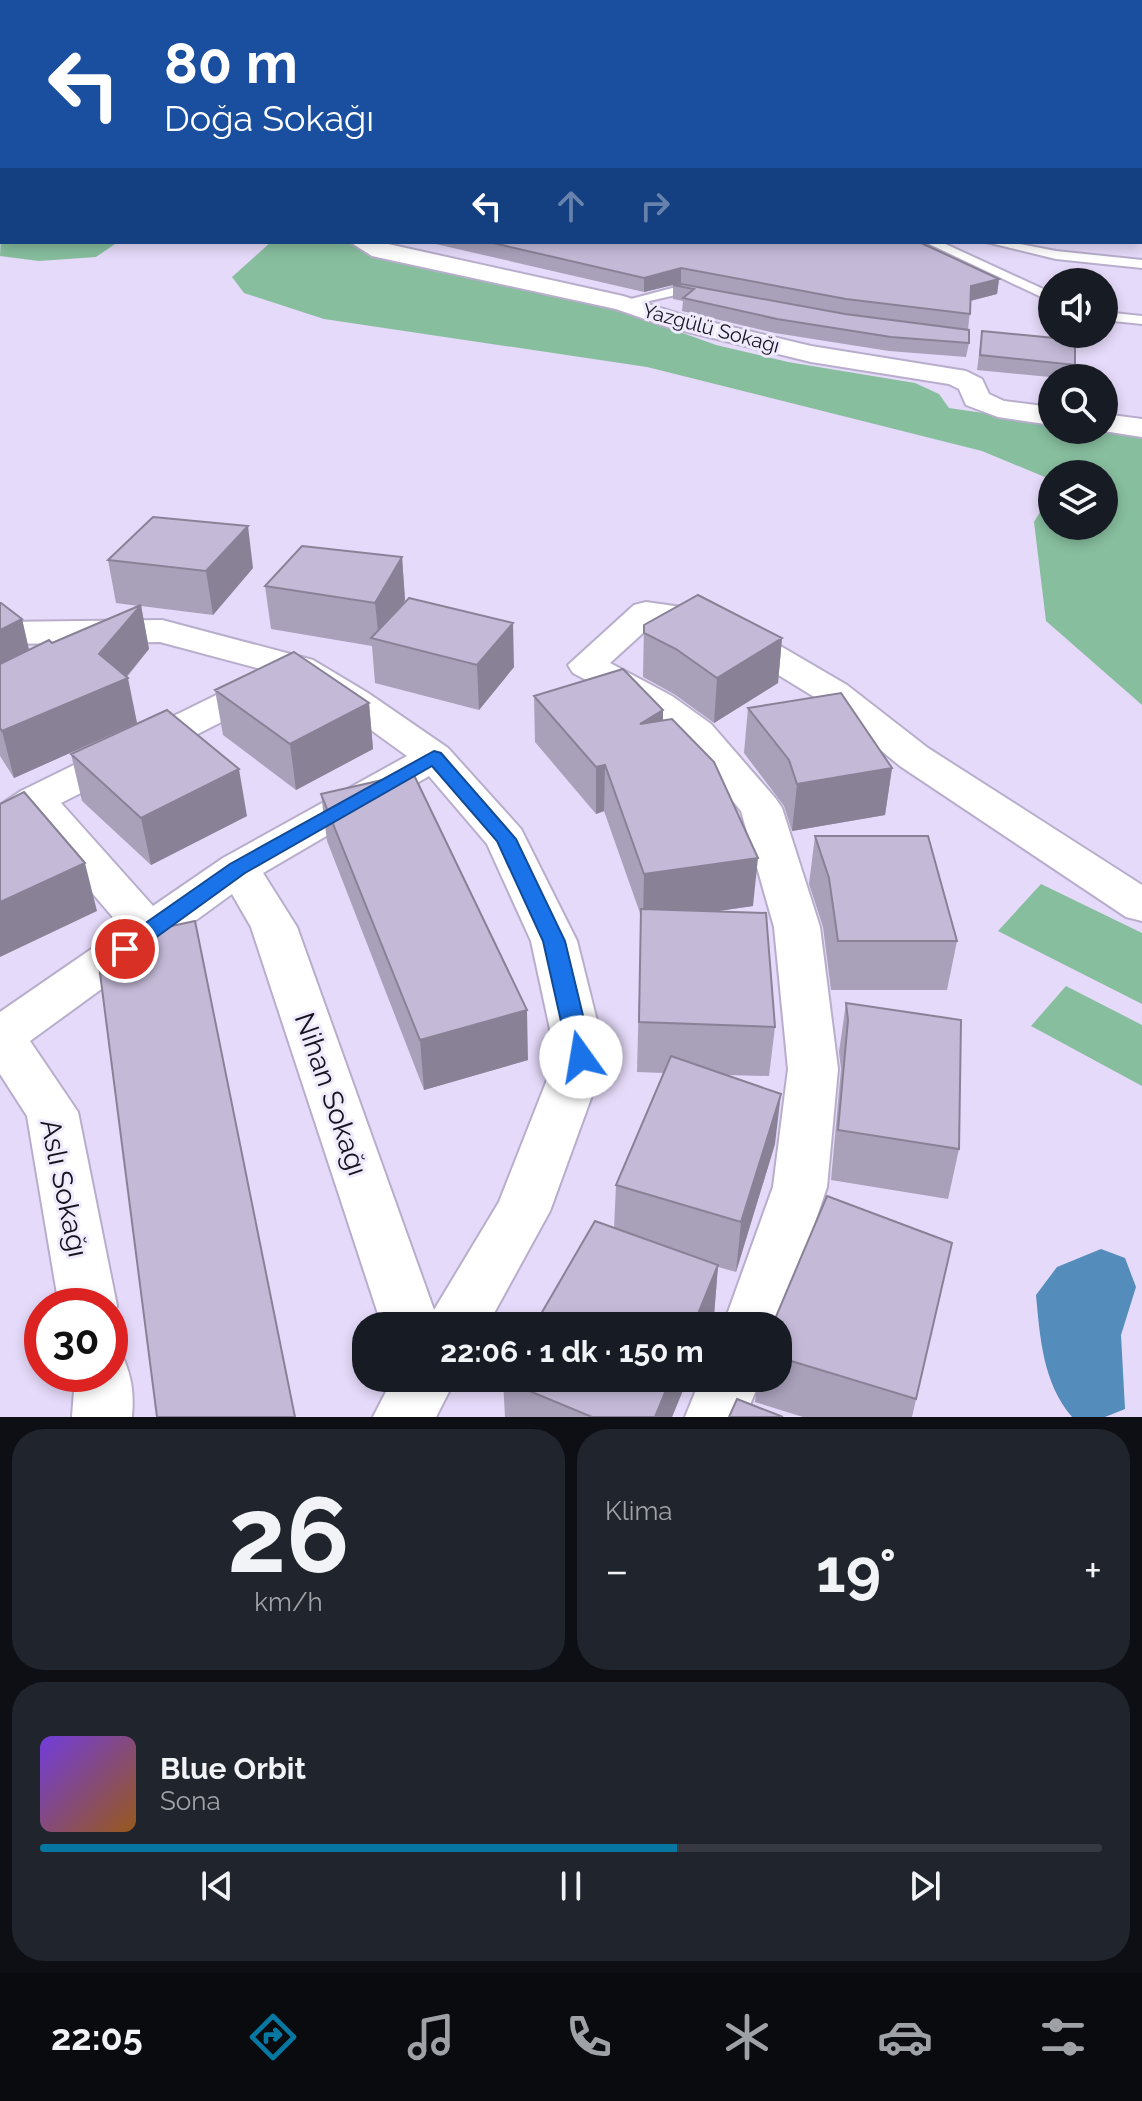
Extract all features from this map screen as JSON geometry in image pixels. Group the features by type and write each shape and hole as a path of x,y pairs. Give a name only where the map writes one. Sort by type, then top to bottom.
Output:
{"street":[{"name":"Yazgülü Sokağı","path":"365,244 380,251 623,303 677,322 811,354 956,377 972,385 976,399 998,409 1038,414"},
{"path":"1118,425 1142,428"},
{"path":"757,1312 800,1187 813,1069 797,927 761,808 697,732 659,704 586,665 646,612 712,620 834,693 914,757 1142,906"},
{"path":"64,664 129,631"},
{"path":"0,633 162,631 300,668 355,701 434,757 506,839 554,941 581,1057 523,1211 464,1312"},
{"path":"0,825 35,800 300,668"},
{"path":"0,1036 238,868 434,757"},
{"path":"35,800 150,931"},
{"name":"Nihan Sokağı","path":"238,868 274,927 406,1312"},
{"name":"Aslı Sokağı","path":"0,1036 52,1112 85,1288"},
{"path":"102,1417 104,1392"},
{"path":"403,1417 418,1392"},
{"path":"715,1417 725,1392"}],"lane":[{"path":"935,244 1038,292"},
{"path":"1002,244 1056,255 1142,264"},
{"path":"623,303 680,290 710,296"},
{"path":"1118,318 1141,320"}],"green space":[{"path":"1,244 115,244 96,257 39,261 0,256"},
{"path":"269,244 351,244 368,253 627,313 716,345 788,362 915,383 939,394 949,408 1038,421 1038,444 1118,444 1118,432 1142,435 1142,705 1046,621 1034,522 1038,515 1038,540 1118,540 1118,460 1038,460 1038,474 982,451 647,367 324,319 244,293 232,277"},
{"path":"1041,884 1142,933 1142,1004 998,931"},
{"path":"1066,986 1142,1025 1142,1086 1031,1026"}],"water":[{"path":"1101,1249 1125,1258 1136,1287 1121,1335 1125,1409 1105,1417 1072,1417 1062,1404 1049,1375 1036,1295 1057,1267"}],"building":[{"path":"498,244 923,244 999,279 971,286 970,314 846,299 681,268 644,278"},
{"path":"673,285 845,314 969,330 969,343 891,337 777,319 683,298 694,289"},
{"path":"982,331 1038,336 1038,348 1075,348 1075,364 1066,364 980,355"},
{"path":"153,517 248,526 206,571 108,560"},
{"path":"302,546 402,557 375,603 265,586"},
{"path":"698,595 782,638 717,678 676,649 644,633 644,625"},
{"path":"409,598 513,623 477,665 371,638"},
{"path":"1,603 22,619 0,630"},
{"path":"141,605 99,654 128,678 2,731 0,664 49,640 52,643"},
{"path":"294,652 369,703 290,744 215,690"},
{"path":"623,669 663,710 640,724 672,719 714,762 758,858 644,874 605,765 596,767 534,696"},
{"path":"841,693 892,768 797,784 789,760 748,708"},
{"path":"167,710 239,769 141,818 71,754"},
{"path":"413,773 527,1010 420,1040 321,794"},
{"path":"24,792 85,863 0,902 0,804"},
{"path":"815,836 928,836 957,941 838,941 829,878"},
{"path":"641,909 766,913 775,1027 639,1022"},
{"path":"195,921 295,1417 157,1417 96,942"},
{"path":"846,1003 961,1020 959,1149 838,1130 848,1020"},
{"path":"671,1056 781,1094 741,1222 616,1185"},
{"path":"827,1196 952,1243 916,1399 792,1361 792,1312 778,1312"},
{"path":"595,1221 718,1265 699,1312 542,1312"},
{"path":"532,1392 665,1392 655,1417 592,1417"},
{"path":"737,1399 783,1417 729,1417"}],"route":[{"path":"125,949 238,868 434,757 506,839 554,941 581,1057"}]}
